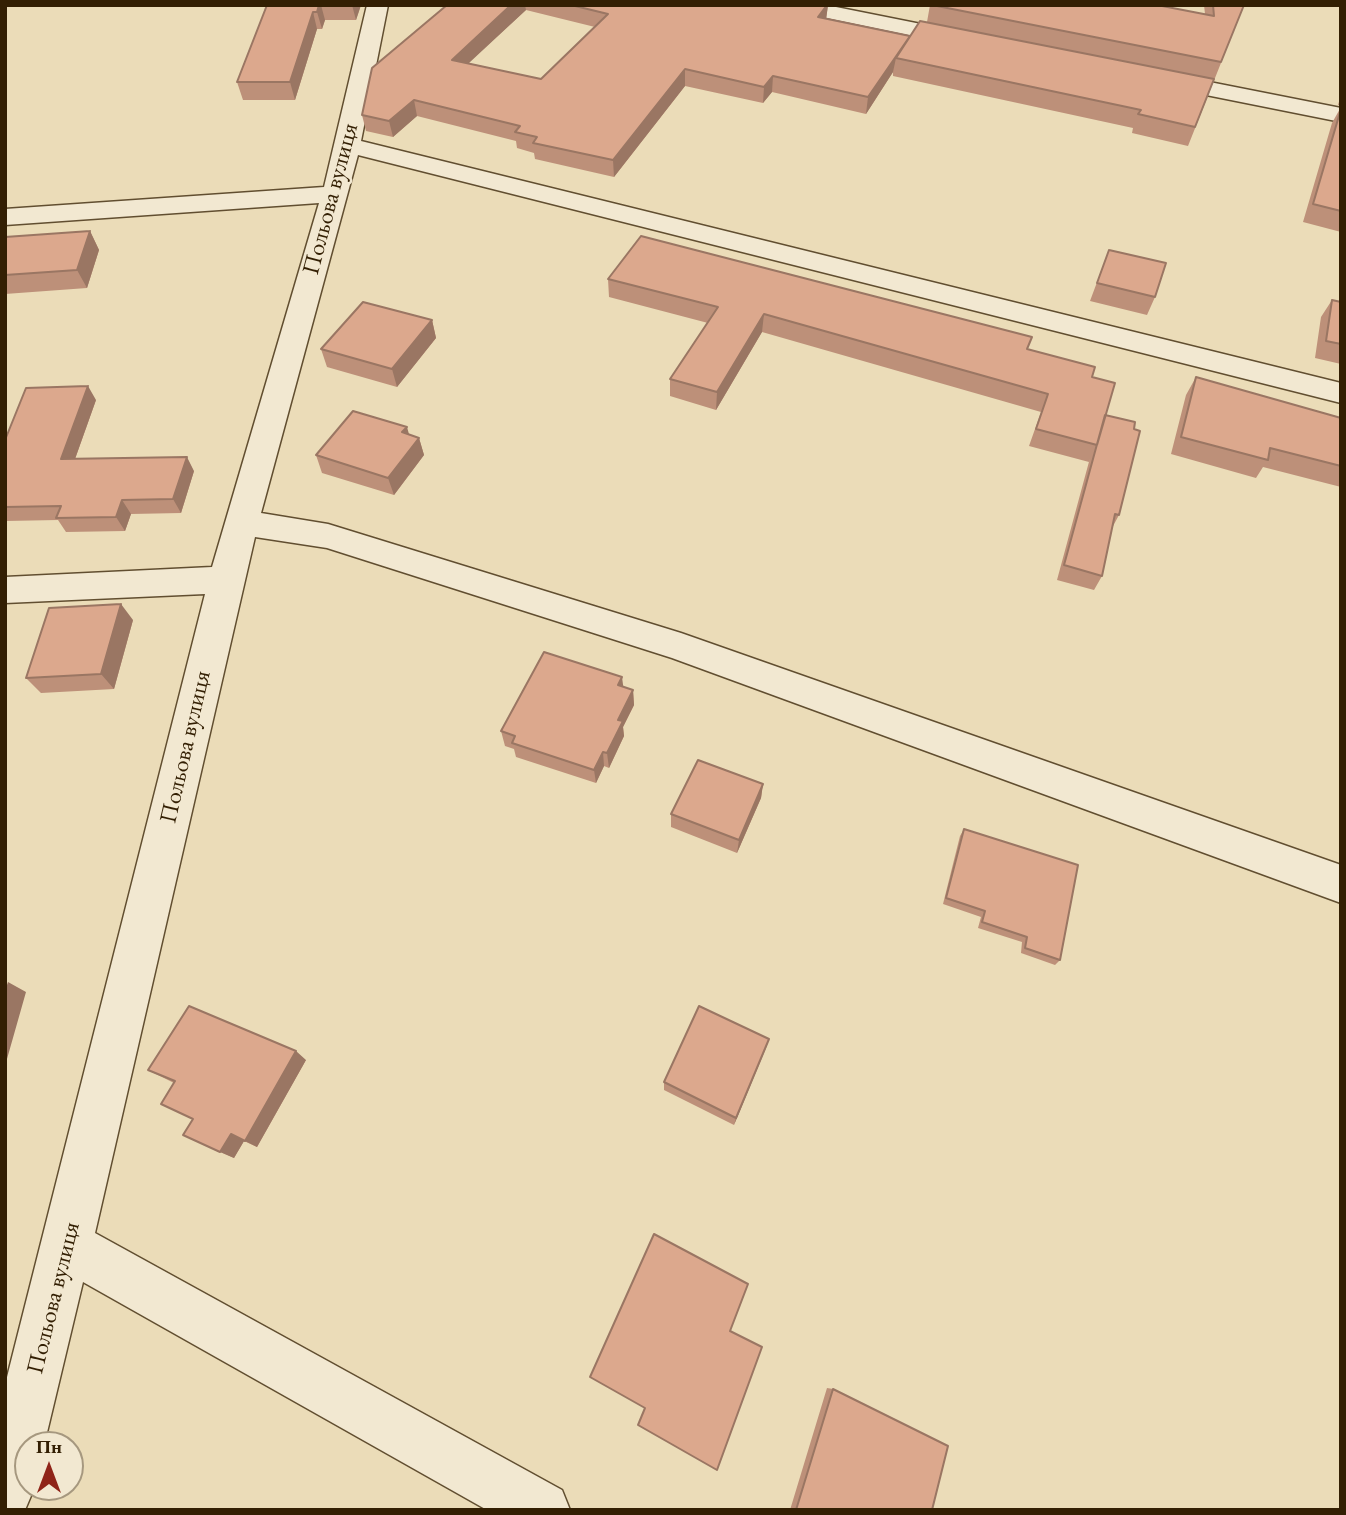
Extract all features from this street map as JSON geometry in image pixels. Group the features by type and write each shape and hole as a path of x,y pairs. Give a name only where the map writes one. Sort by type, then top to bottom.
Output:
{"street":[{"name":"Польова вулиця","path":"5,1491 67,1245 226,580 244,523 332,194 348,145 378,5"},
{"path":"793,5 985,44"},
{"path":"1135,74 1341,115"},
{"path":"348,145 1341,393"},
{"path":"5,216 332,194"},
{"path":"244,523 328,536 681,647 1341,884"},
{"path":"5,590 226,580"},
{"path":"67,1245 542,1510"}],"building":[{"path":"267,5 319,5 317,12 313,12 290,82 237,82"},
{"path":"447,5 511,5 452,60 541,79 608,14 571,5 827,5 818,17 910,36 868,97 773,76 764,87 685,69 613,160 533,143 537,137 515,132 520,126 414,100 389,121 362,115 372,68"},
{"path":"932,5 1157,5 1214,16 1213,5 1244,5 1221,62"},
{"path":"920,21 1214,79 1195,127 1138,114 1141,110 896,58"},
{"path":"1341,109 1341,211 1313,204"},
{"path":"90,231 77,270 5,275 5,237"},
{"path":"641,236 1032,337 1027,349 1095,367 1092,377 1115,383 1097,445 1036,429 1048,394 764,314 717,392 670,379 718,307 608,279"},
{"path":"1109,250 1166,263 1155,297 1097,283"},
{"path":"1332,300 1341,302 1341,344 1326,341"},
{"path":"363,302 432,320 392,369 321,349"},
{"path":"1196,377 1341,418 1341,466 1270,448 1268,460 1181,437"},
{"path":"88,386 61,459 187,457 173,499 122,500 116,517 56,518 61,506 5,507 5,440 26,388"},
{"path":"353,411 407,427 402,432 419,438 388,478 316,455"},
{"path":"1105,415 1135,422 1134,429 1140,431 1119,515 1115,514 1102,576 1064,565"},
{"path":"121,604 101,674 26,678 49,608"},
{"path":"544,652 622,677 618,685 633,690 618,720 623,721 607,753 603,752 594,770 512,743 515,736 501,731"},
{"path":"698,760 763,784 739,840 671,814"},
{"path":"964,829 1078,865 1060,960 1025,948 1027,937 982,922 985,911 946,898"},
{"path":"189,1006 296,1051 245,1141 231,1134 220,1152 183,1135 193,1119 161,1104 175,1081 148,1070"},
{"path":"699,1006 769,1039 736,1118 664,1082"},
{"path":"654,1234 748,1284 730,1331 762,1347 717,1470 638,1425 645,1408 590,1377"},
{"path":"833,1389 948,1446 932,1510 796,1510"}]}
